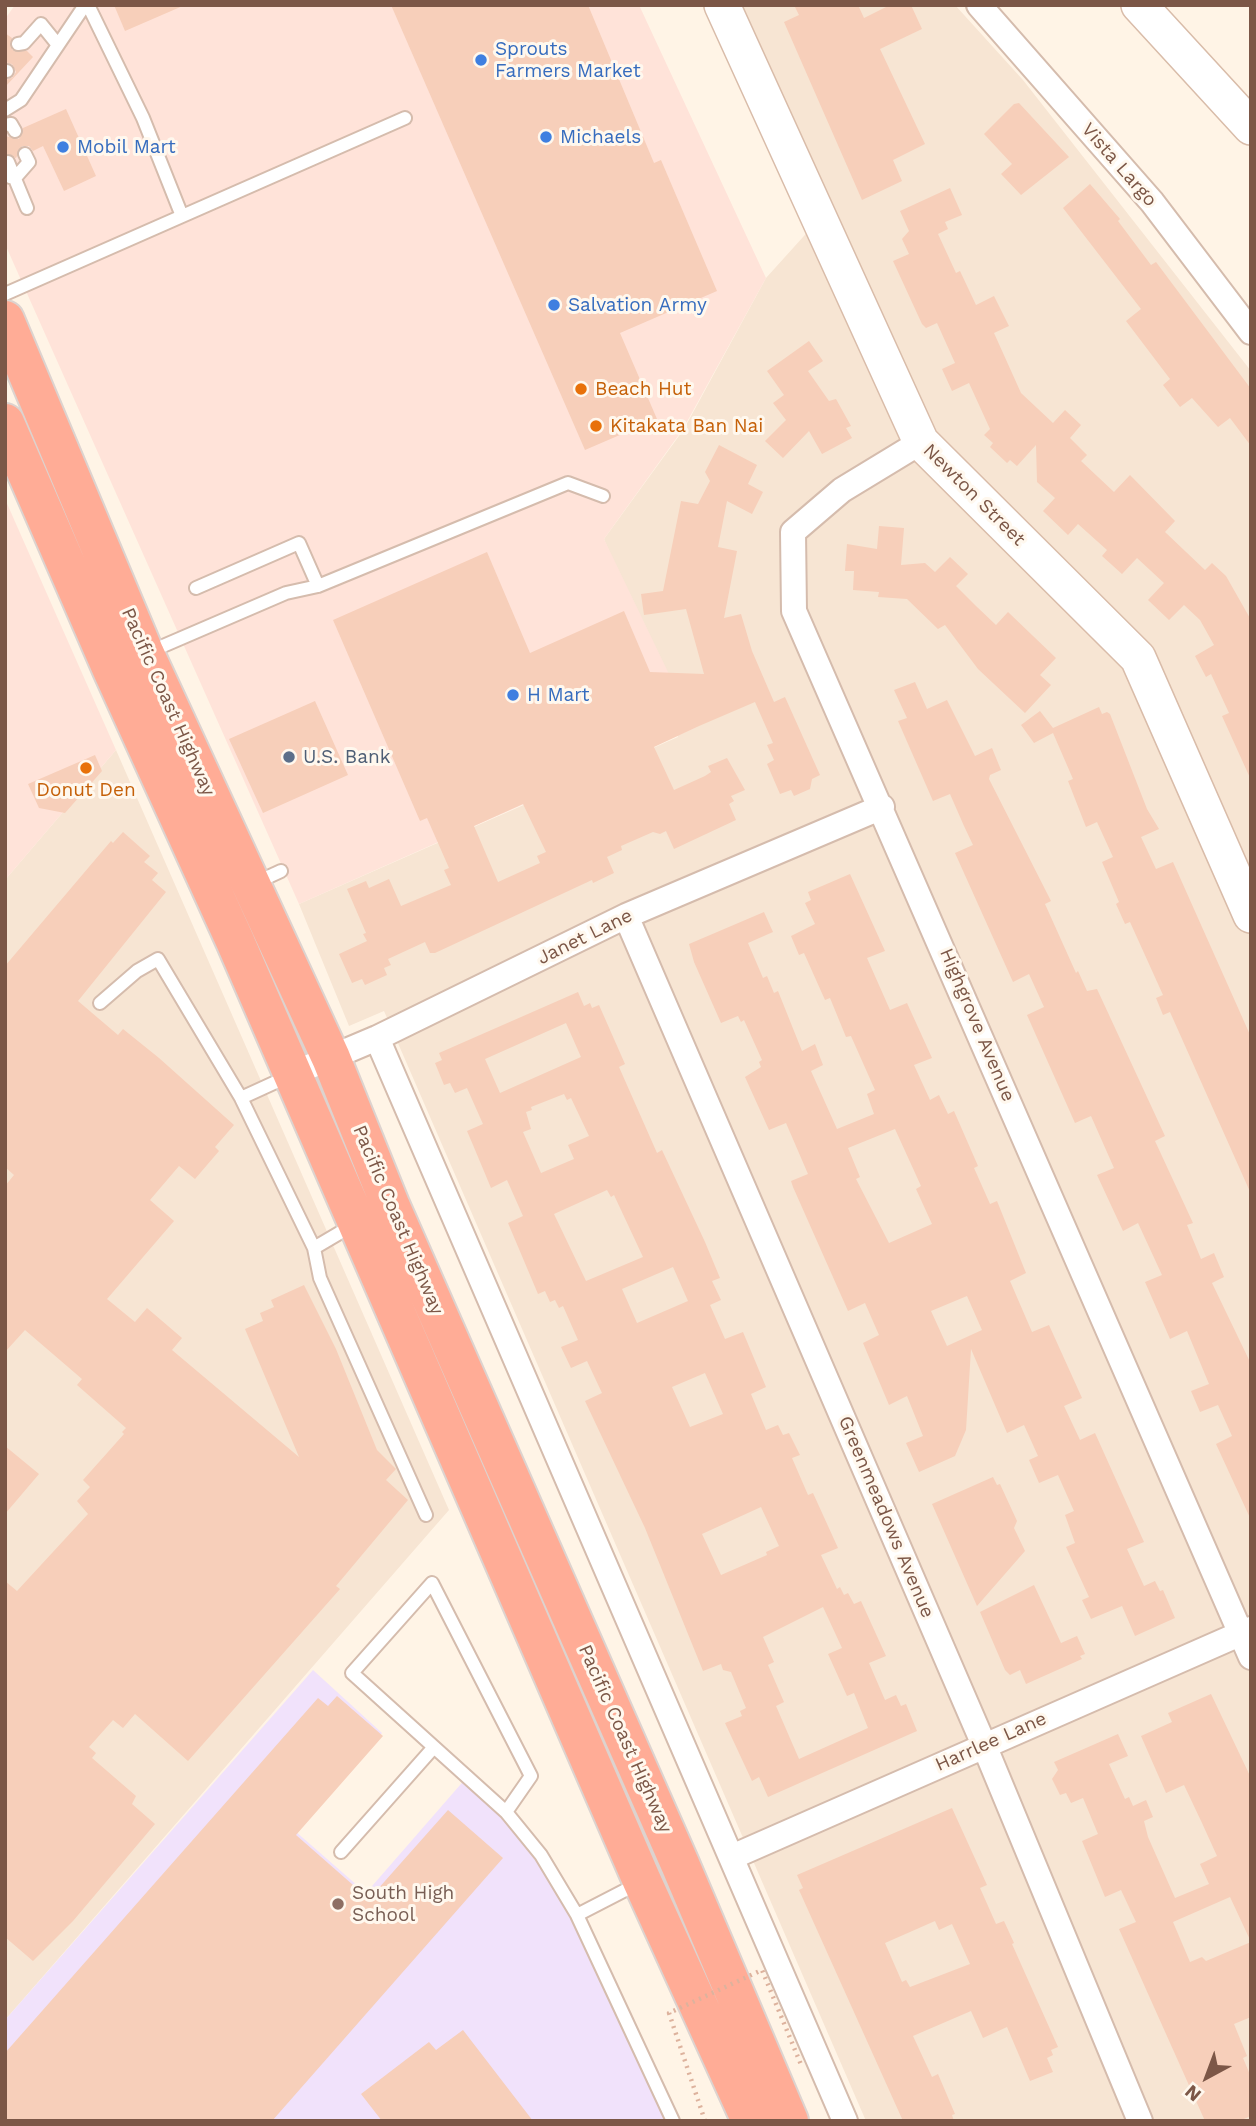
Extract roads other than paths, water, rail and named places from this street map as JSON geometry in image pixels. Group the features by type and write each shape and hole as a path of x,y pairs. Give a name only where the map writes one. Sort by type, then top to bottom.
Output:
{"highway":[{"name":"Pacific Coast Highway","path":"5,320 128,662 292,1074 642,1881 751,2121"},
{"name":"Pacific Coast Highway","path":"5,423 128,662 266,878 331,1058 396,1220 680,1864 789,2121"}],"street":[{"name":"Newton Street","path":"722,5 921,442 1138,658 1251,915"},
{"name":"Vista Largo","path":"979,5 1152,202 1251,332"},
{"path":"1139,5 1251,127"},
{"name":"Highgrove Avenue","path":"921,442 842,490 793,532 794,611 1246,1631 1251,1657"},
{"name":"Janet Lane","path":"292,1074 377,1038 626,916 882,807"},
{"name":"Greenmeadows Avenue","path":"626,916 984,1745 1140,2121"},
{"path":"377,1038 845,2121"},
{"name":"Harrlee Lane","path":"732,1857 1246,1631"}],"lane":[{"path":"5,110 21,100 86,5 143,118 182,216"},
{"path":"23,46 41,24 58,45"},
{"path":"5,294 405,118"},
{"path":"10,177 29,162 25,154"},
{"path":"8,162 10,177 27,208"},
{"path":"128,662 286,593 318,586 568,483 603,496"},
{"path":"195,587 299,543 318,586"},
{"path":"100,1003 137,971 158,959 241,1098 314,1248 320,1278 426,1515"},
{"path":"241,1098 292,1074"},
{"path":"314,1248 357,1223"},
{"path":"506,1812 531,1776 432,1583 352,1673 506,1812 541,1855 577,1915 673,2121"},
{"path":"341,1852 434,1747"},
{"path":"577,1915 642,1881"}],"place":[{"name":"Sprouts Farmers Market","path":"481,60"},
{"name":"Michaels","path":"546,137"},
{"name":"Mobil Mart","path":"63,147"},
{"name":"Salvation Army","path":"554,305"},
{"name":"Beach Hut","path":"581,389"},
{"name":"Kitakata Ban Nai","path":"596,426"},
{"name":"H Mart","path":"513,695"},
{"name":"U.S. Bank","path":"289,757"},
{"name":"Donut Den","path":"86,768"},
{"name":"South High School","path":"338,1904"}]}
